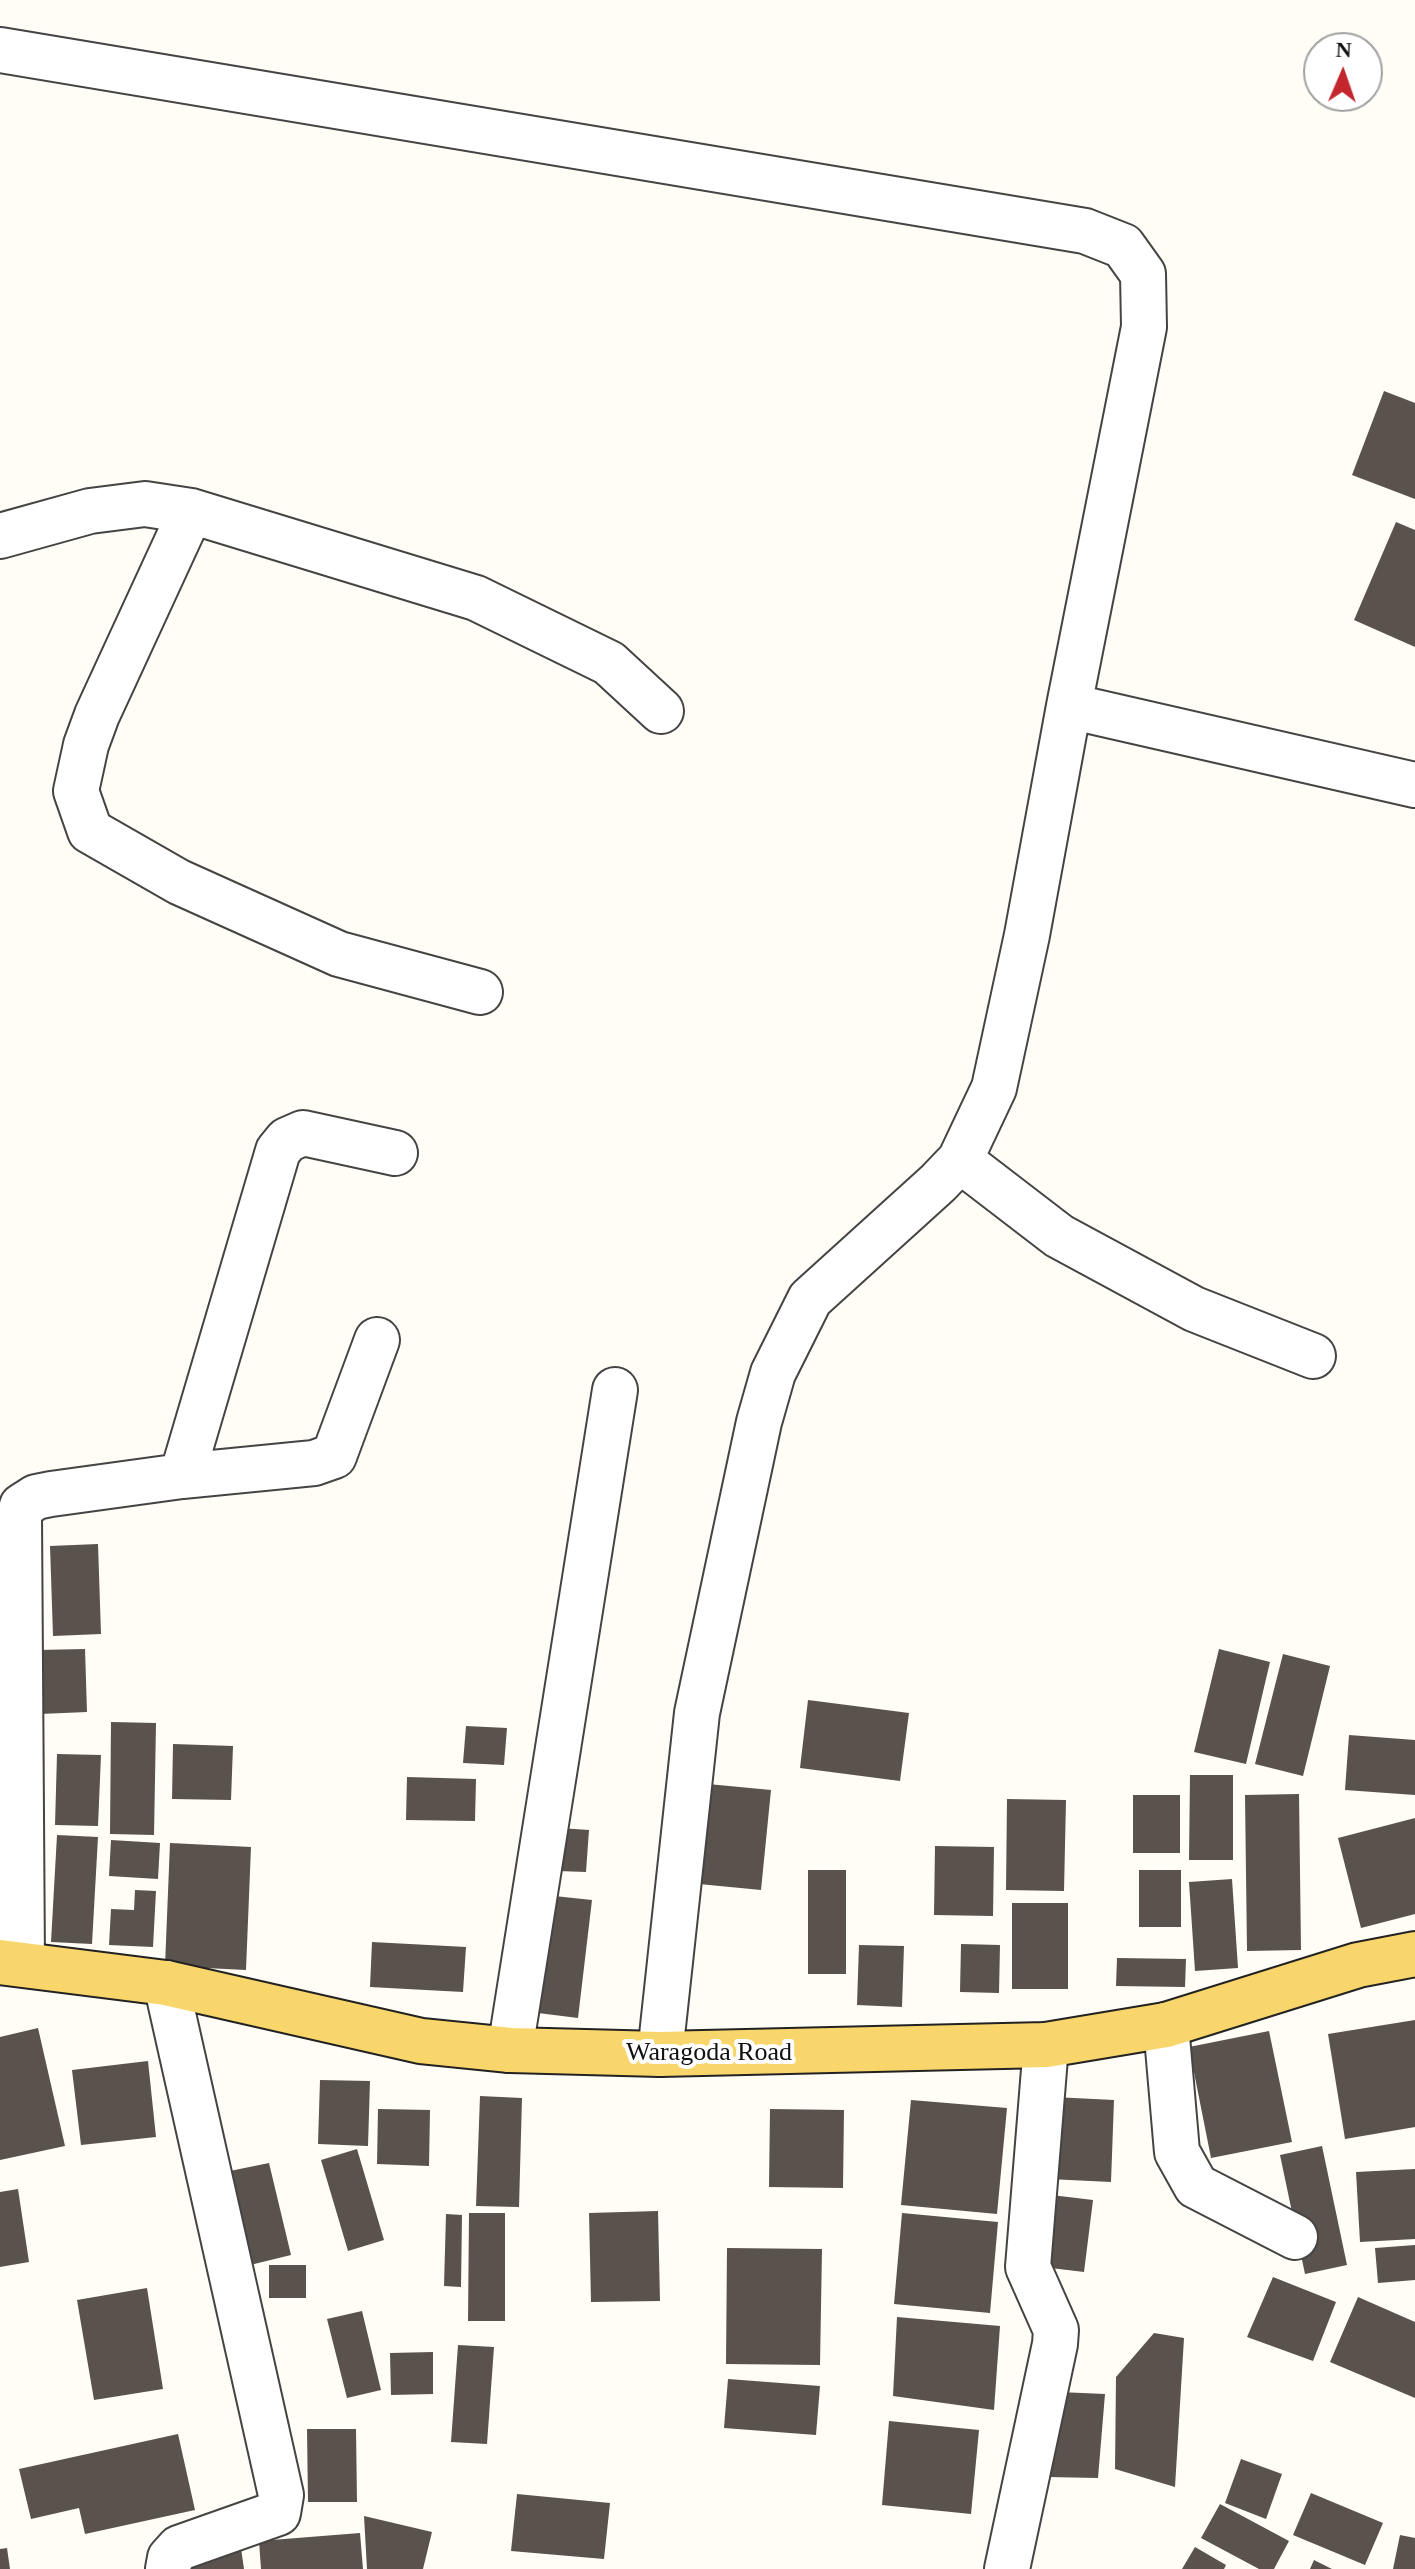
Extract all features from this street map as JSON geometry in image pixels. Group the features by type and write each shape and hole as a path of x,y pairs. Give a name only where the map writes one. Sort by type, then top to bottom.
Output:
{"main road":[{"name":"Waragoda Road","path":"11,1963 166,1983 421,2041 510,2050 660,2054 1046,2045 1166,2025 1358,1965 1415,1954"}],"street":[{"path":"0,50 1085,231 1123,246 1143,274 1144,327 1027,935 994,1088 960,1160 810,1299 773,1373 759,1422 697,1713 660,2054"},
{"path":"0,536 90,511 145,504 191,511 476,598 609,663 661,711"},
{"path":"191,511 86,745 76,791 90,831 179,882 339,954 480,992"},
{"path":"1069,706 1415,785"},
{"path":"182,1476 278,1151 287,1140 303,1133 395,1153"},
{"path":"960,1160 1059,1236 1194,1309 1313,1356"},
{"path":"11,1963 19,1517 22,1506 36,1497 51,1494 182,1476 314,1463 334,1456 377,1340"},
{"path":"510,2050 615,1390"},
{"path":"166,1983 281,2495 278,2513 179,2548 170,2558 168,2569"},
{"path":"1166,2025 1177,2152 1196,2186 1295,2237"},
{"path":"1007,2569 1055,2344 1056,2330 1028,2267 1046,2045"}],"building":[{"path":"1384,391 1415,403 1415,499 1352,475"},
{"path":"1396,522 1415,530 1415,647 1354,620"},
{"path":"98,1544 101,1634 53,1636 50,1546"},
{"path":"85,1649 87,1712 40,1714 37,1650"},
{"path":"1219,1649 1270,1662 1246,1764 1194,1752"},
{"path":"1283,1654 1330,1666 1303,1776 1255,1764"},
{"path":"808,1700 909,1713 900,1781 800,1768"},
{"path":"111,1722 156,1723 154,1835 110,1834"},
{"path":"466,1726 507,1728 504,1765 463,1763"},
{"path":"1349,1735 1415,1740 1415,1795 1345,1790"},
{"path":"173,1744 233,1746 231,1800 172,1799"},
{"path":"57,1754 101,1755 98,1826 55,1825"},
{"path":"1190,1775 1233,1775 1233,1860 1189,1860"},
{"path":"407,1777 476,1779 475,1821 406,1820"},
{"path":"708,1784 771,1790 761,1890 699,1884"},
{"path":"1299,1794 1301,1950 1247,1951 1245,1795"},
{"path":"1133,1795 1180,1795 1180,1853 1133,1853"},
{"path":"1007,1799 1066,1800 1064,1891 1006,1890"},
{"path":"1415,1818 1415,1914 1361,1928 1338,1838"},
{"path":"560,1828 589,1830 586,1872 557,1871"},
{"path":"57,1835 98,1837 92,1944 51,1942"},
{"path":"111,1840 160,1843 158,1879 109,1876"},
{"path":"170,1843 251,1847 246,1970 165,1966"},
{"path":"935,1846 994,1847 993,1916 934,1915"},
{"path":"808,1870 846,1870 846,1974 808,1974"},
{"path":"1139,1870 1181,1870 1181,1927 1139,1927"},
{"path":"1232,1879 1238,1968 1195,1971 1189,1882"},
{"path":"135,1890 156,1891 153,1947 109,1945 111,1909 134,1910"},
{"path":"545,1895 592,1900 578,2018 530,2012"},
{"path":"1012,1903 1068,1903 1068,1989 1012,1989"},
{"path":"372,1942 466,1947 463,1992 370,1987"},
{"path":"961,1944 1000,1945 999,1993 960,1992"},
{"path":"859,1945 904,1946 902,2007 857,2005"},
{"path":"1117,1958 1186,1959 1185,1987 1116,1986"},
{"path":"1415,2020 1415,2127 1345,2139 1328,2034"},
{"path":"38,2028 65,2146 0,2160 0,2037"},
{"path":"1269,2031 1292,2142 1211,2158 1189,2047"},
{"path":"148,2061 156,2137 81,2145 72,2070"},
{"path":"320,2080 370,2081 368,2146 318,2144"},
{"path":"480,2096 522,2098 519,2207 476,2206"},
{"path":"1053,2097 1114,2100 1111,2182 1049,2179"},
{"path":"911,2100 1007,2108 997,2214 901,2205"},
{"path":"378,2109 430,2110 429,2166 377,2164"},
{"path":"770,2109 844,2110 843,2188 769,2187"},
{"path":"1322,2146 1347,2265 1305,2274 1280,2155"},
{"path":"357,2149 384,2240 348,2251 321,2160"},
{"path":"269,2163 291,2255 246,2266 225,2172"},
{"path":"1415,2169 1415,2239 1360,2242 1356,2172"},
{"path":"18,2189 29,2262 0,2267 0,2192"},
{"path":"1043,2194 1093,2200 1084,2272 1034,2266"},
{"path":"658,2211 660,2301 591,2302 589,2213"},
{"path":"469,2213 505,2213 505,2321 468,2321"},
{"path":"902,2213 998,2222 990,2313 894,2304"},
{"path":"446,2214 462,2215 461,2287 444,2286"},
{"path":"1415,2245 1415,2280 1378,2283 1375,2248"},
{"path":"727,2248 822,2249 820,2365 726,2364"},
{"path":"269,2265 306,2265 306,2298 269,2298"},
{"path":"1273,2277 1336,2302 1313,2361 1247,2337"},
{"path":"147,2288 163,2389 94,2400 77,2300"},
{"path":"1358,2297 1415,2322 1415,2398 1330,2362"},
{"path":"362,2311 381,2390 347,2398 327,2319"},
{"path":"897,2317 1000,2326 994,2410 893,2396"},
{"path":"1154,2333 1184,2338 1175,2487 1115,2469 1116,2377"},
{"path":"458,2345 494,2347 487,2444 451,2442"},
{"path":"433,2352 433,2394 391,2395 390,2353"},
{"path":"728,2379 820,2386 816,2435 724,2428"},
{"path":"1059,2392 1105,2394 1098,2478 1048,2477"},
{"path":"889,2421 979,2430 971,2514 882,2505"},
{"path":"307,2429 356,2429 357,2502 308,2502"},
{"path":"178,2434 195,2510 85,2534 79,2508 31,2519 19,2469"},
{"path":"1241,2459 1282,2474 1266,2519 1225,2503"},
{"path":"1311,2493 1383,2523 1365,2565 1293,2535"},
{"path":"517,2494 610,2503 604,2559 511,2551"},
{"path":"1220,2504 1289,2541 1274,2569 1259,2569 1201,2538"},
{"path":"364,2516 432,2532 423,2569 367,2569"},
{"path":"360,2533 363,2569 261,2569 259,2541"},
{"path":"1400,2535 1415,2538 1415,2569 1393,2569"},
{"path":"1195,2547 1226,2565 1224,2569 1182,2569"},
{"path":"7,2548 10,2569 0,2569 0,2549"},
{"path":"241,2548 244,2569 189,2569 187,2554"},
{"path":"1314,2560 1332,2569 1310,2569"}]}
